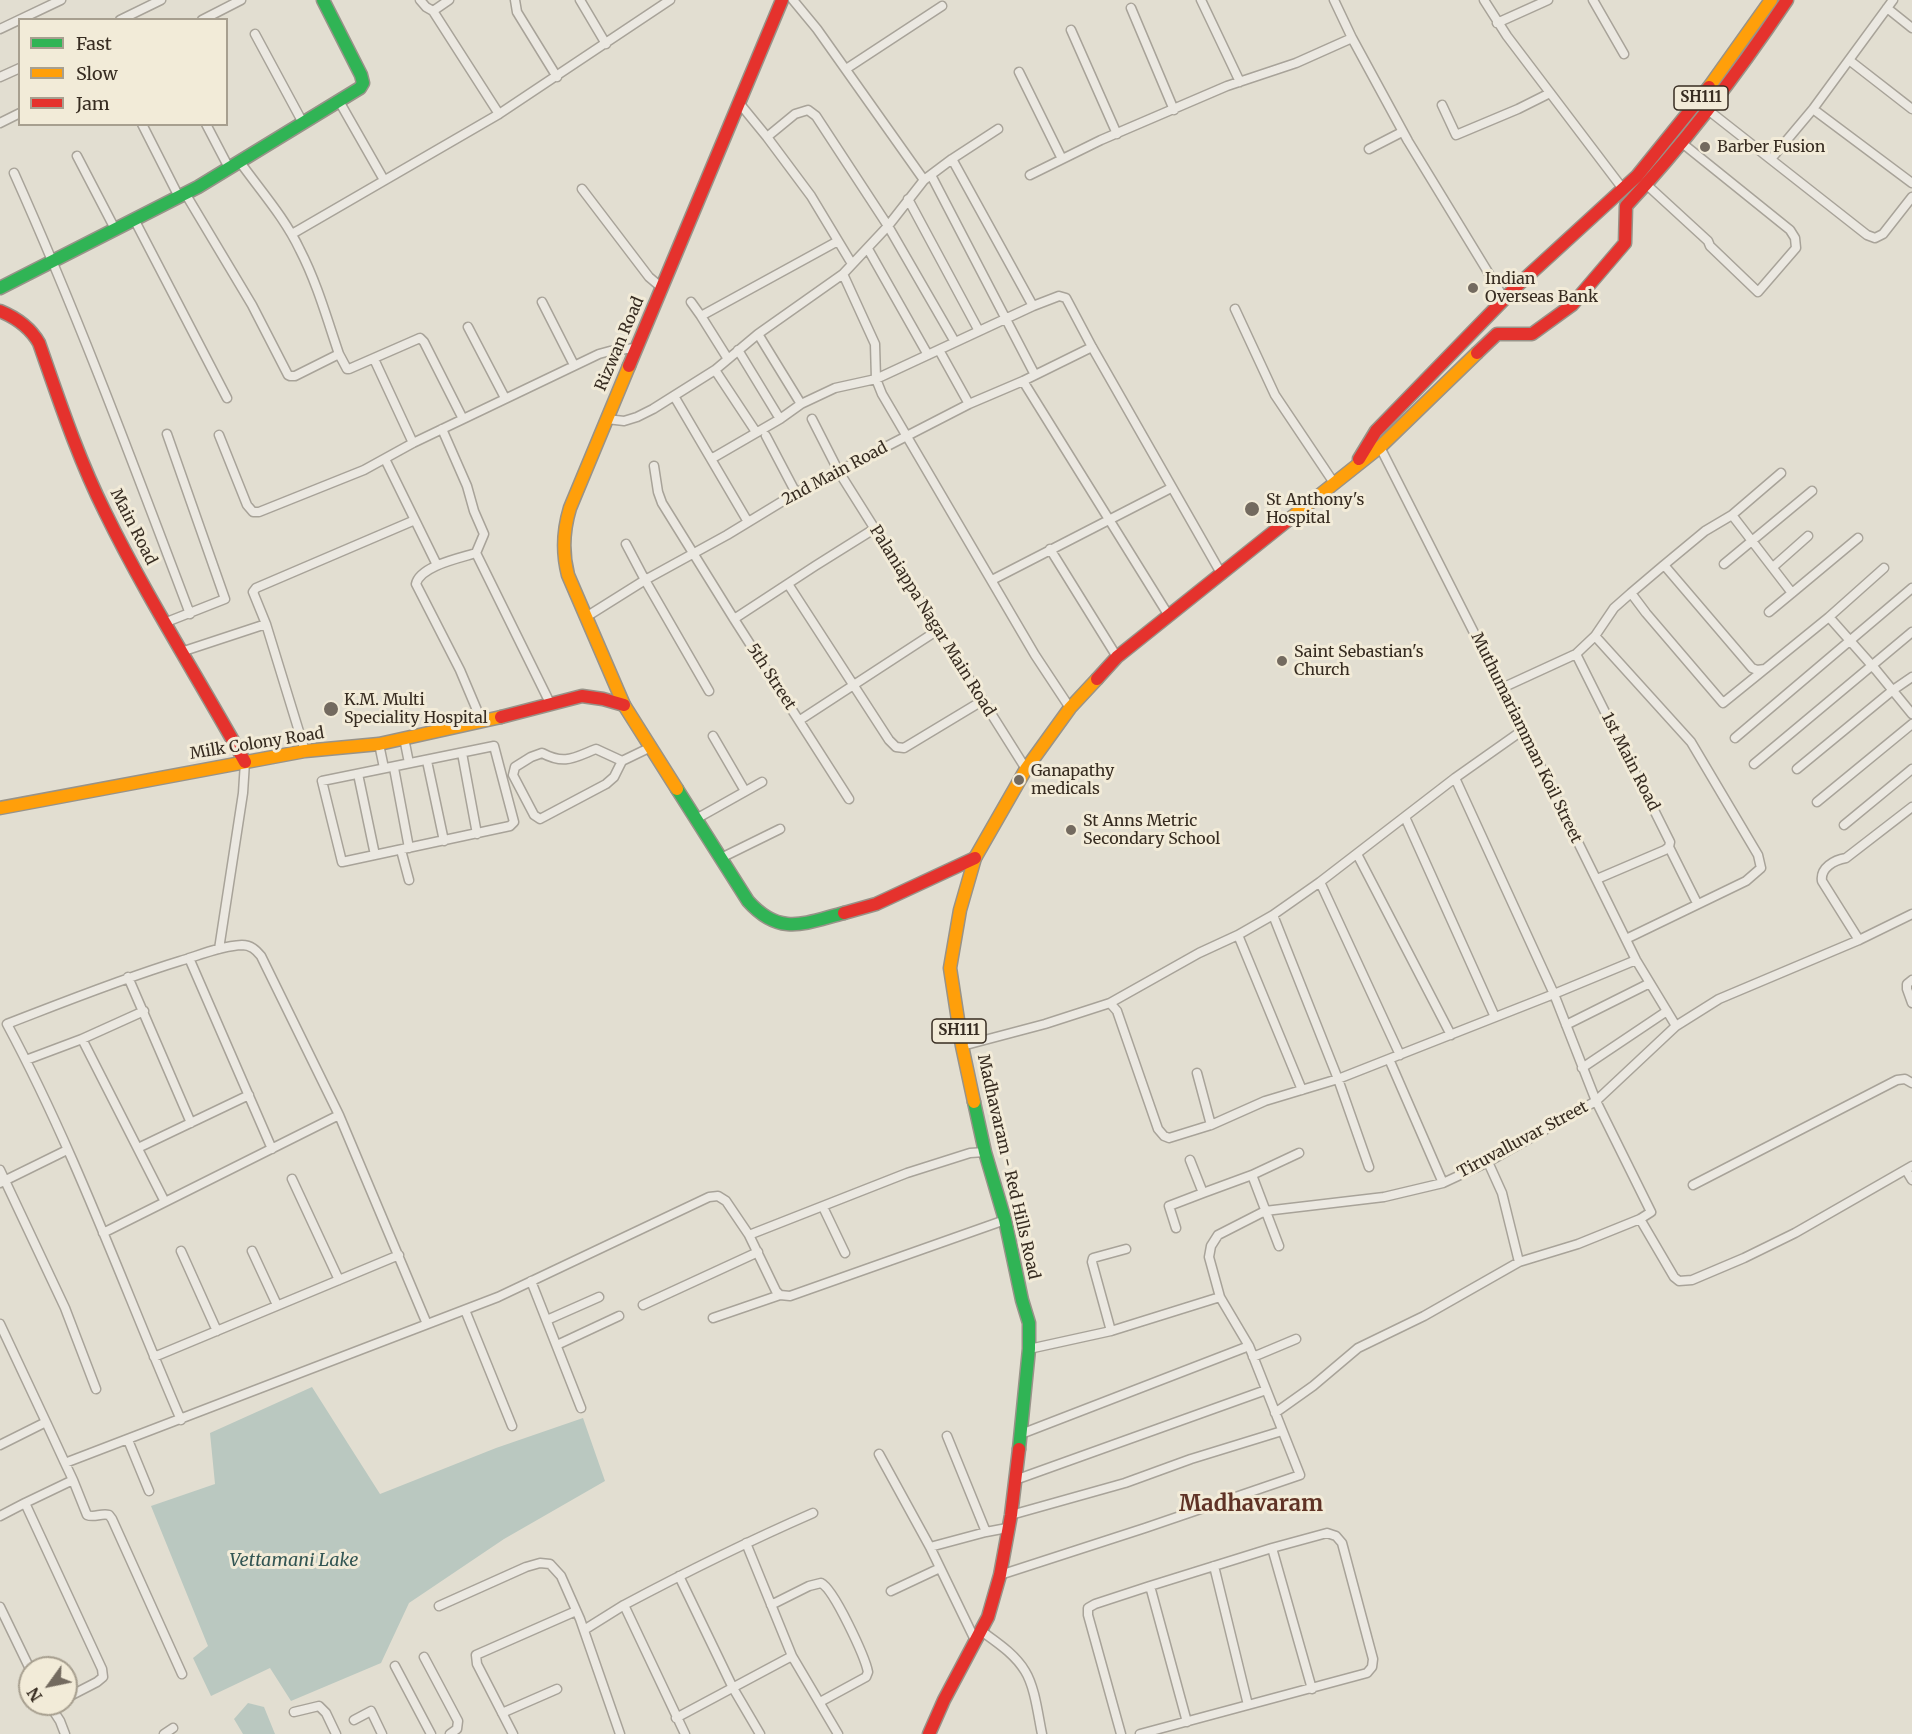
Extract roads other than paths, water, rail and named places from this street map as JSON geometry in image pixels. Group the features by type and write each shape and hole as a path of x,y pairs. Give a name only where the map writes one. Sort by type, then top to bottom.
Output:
{"main road":[{"path":"0,288 182,195 360,88 363,83 361,75 323,0"},
{"name":"Rizwan Road","path":"782,0 569,509 563,559 624,705 755,909 769,920 785,925 797,925 876,904 975,858"},
{"name":"SH111","path":"1623,189 1637,176 1698,102 1771,0"},
{"name":"SH111","path":"1647,185 1708,110 1763,37 1787,0"},
{"name":"Madhavaram - Red Hills Road","path":"927,1733 988,1617 1000,1575 1011,1515 1029,1349 1029,1323 1005,1220 985,1152 962,1046 950,968 960,910 975,858 1026,769 1070,708 1117,657 1380,447 1497,333 1532,334 1572,305 1625,243 1626,206 1647,185"},
{"path":"1505,300 1623,189"},
{"name":"Madhavaram - Red Hills Road","path":"1355,465 1376,431 1505,300"},
{"name":"Main Road","path":"0,311 26,324 34,333 73,438 104,511 164,623 199,679 245,762"},
{"name":"Milk Colony Road","path":"0,808 305,751 379,744 482,722 582,696 624,705"}],"street":[{"path":"23,18 61,0"},
{"path":"124,18 161,0"},
{"path":"206,18 241,0"},
{"path":"420,0 433,11 500,114"},
{"path":"433,11 449,0"},
{"path":"515,0 517,12 557,77"},
{"path":"580,0 606,44"},
{"path":"292,234 500,114 670,0"},
{"path":"794,0 928,178 1035,375"},
{"path":"1201,0 1240,82"},
{"path":"1334,0 1402,132 1505,300"},
{"path":"1484,0 1497,22 1623,189"},
{"path":"1497,22 1548,0"},
{"path":"1593,0 1624,54"},
{"path":"1771,159 1812,109 1893,0"},
{"path":"846,69 942,6"},
{"path":"1131,8 1174,110"},
{"path":"1887,8 1912,28"},
{"path":"0,29 18,20"},
{"path":"1071,30 1117,134"},
{"path":"255,34 303,123"},
{"path":"1030,175 1117,134 1240,82 1296,63 1352,38"},
{"path":"1849,60 1912,109"},
{"path":"0,77 18,69"},
{"path":"1019,72 1062,159"},
{"path":"1442,105 1456,135 1550,93"},
{"path":"339,101 384,180"},
{"path":"740,104 811,196 852,264"},
{"path":"1812,109 1912,183"},
{"path":"1708,110 1867,235 1875,238 1883,234 1912,197"},
{"path":"767,137 795,114 812,111 888,226 955,342"},
{"path":"0,123 18,114"},
{"path":"143,126 182,195 252,305 288,375 295,376 339,354"},
{"path":"207,126 234,165 292,234 316,286 339,354 348,370 418,338 423,340 463,419"},
{"path":"607,419 624,421 638,417 715,370 758,334 843,274 888,226 908,199 928,178 952,159 999,129"},
{"path":"1369,148 1402,132"},
{"path":"1647,185 1708,241 1710,246 1758,292 1796,248 1795,238 1790,230 1682,143"},
{"path":"77,156 115,229"},
{"path":"952,159 1034,306"},
{"path":"14,173 53,260 96,366 190,614"},
{"path":"582,189 650,277 662,288"},
{"path":"908,199 979,331"},
{"path":"134,219 227,398"},
{"path":"701,316 838,241"},
{"path":"867,249 928,355"},
{"path":"843,274 874,344 876,379 882,394 1035,655 1070,708"},
{"path":"711,459 780,419 801,404 840,386 876,379 1034,306 1059,296 1064,297 1222,575"},
{"path":"542,302 574,366"},
{"path":"691,302 728,359"},
{"path":"1234,309 1275,395 1334,483"},
{"path":"468,327 505,398"},
{"path":"758,334 801,404"},
{"name":"2nd Main Road","path":"586,617 645,580 694,554 796,493 969,404 1023,381 1092,347"},
{"path":"219,435 247,505 249,509 256,512 351,476 413,443 599,354 635,348"},
{"path":"738,350 780,419"},
{"path":"939,350 969,404"},
{"path":"374,359 413,443"},
{"path":"715,370 756,432"},
{"path":"1023,381 1169,616"},
{"path":"674,396 748,522"},
{"name":"Palaniappa Nagar Main Road","path":"812,419 839,472 1026,769"},
{"path":"442,429 467,486 484,534 476,553 550,703"},
{"path":"164,623 225,599 167,434"},
{"path":"766,436 796,493"},
{"name":"Muthumariamman Koil Street","path":"1380,447 1636,960 1676,1026"},
{"path":"386,459 437,565"},
{"name":"5th Street","path":"654,466 659,498 849,799"},
{"path":"1502,688 1576,654 1595,636 1614,608 1705,531 1732,515 1781,473"},
{"path":"992,580 1171,488"},
{"path":"1724,564 1812,491"},
{"path":"1732,515 1792,593"},
{"path":"305,751 254,589 415,520"},
{"path":"734,620 874,529"},
{"path":"1773,567 1808,536"},
{"path":"1769,612 1858,538"},
{"path":"626,544 709,691"},
{"path":"1050,549 1117,657"},
{"path":"476,553 437,565 420,576 416,584 460,670 482,722"},
{"path":"1664,565 1752,668 1765,669"},
{"path":"1631,593 1724,703 1829,617 1884,568"},
{"path":"788,584 889,740 896,747 904,748 982,701"},
{"path":"1735,738 1912,588"},
{"path":"1829,617 1912,714"},
{"path":"181,652 266,624"},
{"path":"800,720 938,630"},
{"path":"1754,764 1912,632"},
{"path":"1595,636 1691,742 1758,855 1761,868 1746,881 1626,939"},
{"name":"1st Main Road","path":"1576,654 1670,842 1669,847 1697,903"},
{"path":"1797,769 1912,677"},
{"path":"1817,801 1912,724"},
{"path":"962,1046 1045,1024 1110,1003 1199,953 1238,935 1273,915 1320,882 1455,778 1523,730"},
{"path":"713,736 745,791"},
{"path":"404,738 408,763"},
{"path":"379,744 384,768"},
{"path":"494,746 514,822 510,826 477,834 342,862 322,781 394,768 408,763 494,746"},
{"path":"622,761 596,749 572,759 555,760 542,753 515,767 513,775 534,815 540,819 606,784 614,777 622,761 651,747"},
{"path":"462,753 477,834"},
{"path":"427,761 444,841"},
{"path":"219,949 243,793 245,762"},
{"path":"394,768 409,880"},
{"path":"1844,825 1912,769"},
{"path":"358,774 375,855"},
{"path":"1275,1413 1314,1386 1358,1348 1424,1316 1519,1262 1578,1244 1640,1219 1651,1212 1596,1101 1554,994 1455,778"},
{"path":"696,819 762,782"},
{"path":"1859,940 1822,881 1823,871 1837,859 1846,858 1912,807"},
{"path":"1405,817 1495,1017"},
{"path":"721,858 780,829"},
{"path":"1597,879 1669,847"},
{"path":"1357,854 1451,1035"},
{"path":"1320,882 1400,1055"},
{"name":"Tiruvalluvar Street","path":"1220,1297 1209,1257 1211,1246 1218,1235 1265,1211 1384,1197 1443,1183 1488,1162 1596,1101 1676,1026 1719,999 1859,940 1912,914"},
{"path":"1273,915 1370,1167"},
{"path":"1238,935 1302,1090"},
{"path":"181,1420 67,1150 26,1060 3,1025 128,977 189,958 219,949 244,945 255,948 339,1115 428,1324"},
{"path":"189,958 272,1149"},
{"path":"1110,1003 1117,1011 1158,1129 1164,1136 1174,1137 1211,1125 1265,1101 1338,1079 1636,960"},
{"path":"128,977 191,1123"},
{"path":"1912,980 1907,984 1907,989 1912,1003"},
{"path":"1566,1025 1650,983"},
{"path":"26,1060 82,1039 144,1011"},
{"path":"1582,1068 1667,1011"},
{"path":"82,1039 165,1202"},
{"path":"1389,1059 1443,1183"},
{"path":"1197,1073 1211,1125"},
{"path":"1693,1185 1897,1080 1905,1079 1912,1083"},
{"path":"138,1148 249,1095"},
{"path":"103,1233 339,1115"},
{"path":"3,1182 67,1150"},
{"path":"749,1235 919,1169 970,1153 985,1152"},
{"path":"1176,1228 1168,1206 1252,1175 1299,1153"},
{"path":"1190,1160 1203,1193"},
{"path":"1488,1162 1502,1193 1519,1262"},
{"path":"1640,1219 1674,1277 1679,1281 1692,1280 1795,1233 1909,1168 1912,1180"},
{"path":"0,1170 3,1182 68,1314 96,1389"},
{"path":"1252,1175 1279,1246"},
{"path":"292,1179 339,1280"},
{"path":"65,1463 465,1310 709,1197 717,1196 726,1201 749,1235 780,1295"},
{"path":"823,1206 845,1253"},
{"path":"713,1318 780,1295 797,1294 1005,1220"},
{"path":"1112,1331 1092,1262 1093,1258 1126,1249"},
{"path":"181,1251 217,1331"},
{"path":"252,1251 277,1305"},
{"path":"643,1305 758,1252"},
{"path":"154,1357 399,1255"},
{"path":"531,1281 581,1408"},
{"path":"547,1320 599,1297"},
{"path":"1000,1575 1300,1475 1249,1346 1220,1297 1112,1331 1029,1349"},
{"path":"465,1310 512,1426"},
{"path":"557,1345 620,1316"},
{"path":"0,1324 87,1515 90,1517 104,1514 109,1515 112,1519 182,1674"},
{"path":"1253,1357 1296,1339"},
{"path":"1021,1434 1249,1346"},
{"path":"1015,1480 1266,1390"},
{"path":"0,1445 46,1422"},
{"path":"1011,1515 1125,1483 1191,1459 1282,1431"},
{"path":"947,1436 986,1532"},
{"path":"128,1440 149,1491"},
{"path":"879,1454 978,1635 1006,1649 1025,1671 1042,1734"},
{"path":"0,1516 73,1480"},
{"path":"25,1503 102,1669 103,1677 78,1692"},
{"path":"584,1630 624,1605 679,1576 813,1513"},
{"path":"930,1547 1007,1528"},
{"path":"1120,1734 1088,1608 1272,1548 1328,1533 1336,1536 1342,1543 1373,1659 1372,1667 1367,1673 1140,1734"},
{"path":"746,1543 792,1656 838,1734"},
{"path":"1272,1548 1312,1689"},
{"path":"439,1606 526,1567 540,1563 550,1564 557,1569 584,1630 616,1733"},
{"path":"1214,1566 1248,1705"},
{"path":"891,1591 940,1568"},
{"path":"679,1576 733,1689 760,1734"},
{"path":"771,1605 809,1586 822,1583 831,1590 868,1672 866,1677 820,1702"},
{"path":"1150,1586 1187,1722"},
{"path":"624,1605 684,1734"},
{"path":"0,1606 24,1656"},
{"path":"513,1734 477,1664 476,1655 576,1611"},
{"path":"676,1718 792,1656"},
{"path":"424,1657 458,1721 458,1728 450,1734"},
{"path":"395,1666 431,1734"},
{"path":"502,1713 557,1689"},
{"path":"294,1712 320,1706 336,1734"},
{"path":"354,1720 370,1711 382,1734"},
{"path":"58,1716 65,1734"},
{"path":"164,1734 173,1728"}],"water":[{"name":"Vettamani Lake","path":"312,1387 380,1494 496,1448 583,1418 605,1481 504,1539 409,1603 381,1663 291,1701 270,1668 211,1696 193,1658 208,1646 151,1506 215,1484 210,1433"},
{"path":"248,1703 264,1707 275,1734 243,1734 234,1719"}],"place":[{"name":"Barber Fusion","path":"1705,147"},
{"name":"Indian Overseas Bank","path":"1473,288"},
{"name":"St Anthony's Hospital","path":"1252,509"},
{"name":"Saint Sebastian's Church","path":"1282,661"},
{"name":"K.M. Multi Speciality Hospital","path":"331,709"},
{"name":"Ganapathy medicals","path":"1019,780"},
{"name":"St Anns Metric Secondary School","path":"1071,830"}],"district":[{"name":"Madhavaram","path":"1251,1505"}]}
